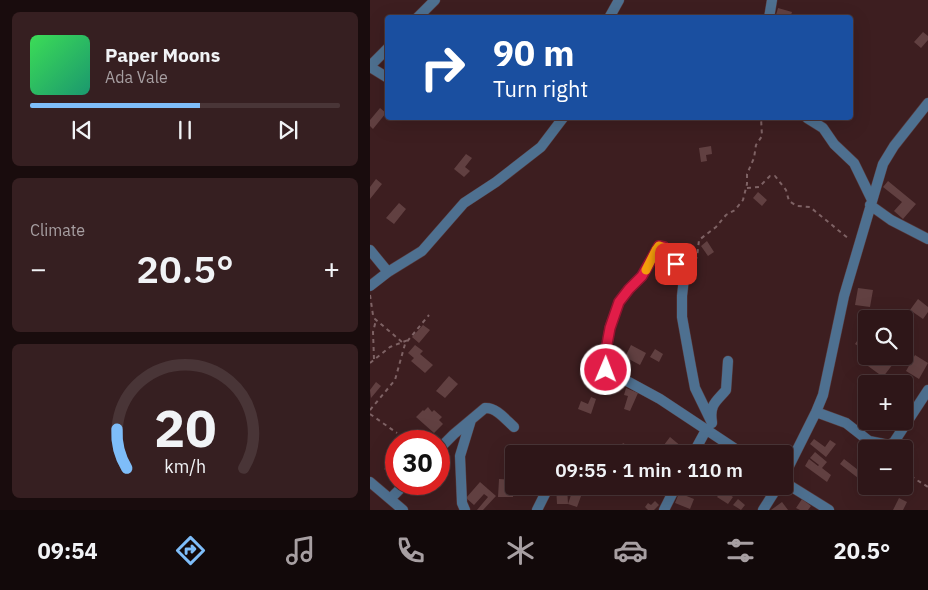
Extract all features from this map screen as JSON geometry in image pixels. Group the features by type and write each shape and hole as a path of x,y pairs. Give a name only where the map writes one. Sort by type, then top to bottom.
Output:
{"street":[{"path":"421,15 435,0"},
{"path":"611,15 619,0"},
{"path":"770,15 772,0"},
{"path":"385,51 370,67 385,76"},
{"path":"793,458 816,412 826,383 838,322 883,164 894,146 928,103"},
{"path":"370,287 388,272 422,251 464,203 496,182 541,147 561,120"},
{"path":"810,120 823,128 834,144 854,163 871,202 891,220 928,239"},
{"path":"711,429 696,388 682,317 684,278 664,247 659,246 642,276 619,302 610,328 603,368 640,386 711,429 731,445"},
{"path":"370,250 388,272"},
{"path":"699,445 711,429 714,402 726,390 728,361"},
{"path":"816,412 846,423 869,441 889,445 894,442 928,390"},
{"path":"450,439 485,408 498,412 514,428"},
{"path":"465,510 462,503 460,456 471,419"},
{"path":"370,482 403,510"},
{"path":"793,488 829,510"},
{"path":"391,498 394,495"},
{"path":"537,510 544,495"},
{"path":"664,510 672,495"},
{"path":"763,510 772,495"}],"path":[{"path":"682,273 687,263 695,260 697,257 699,240 716,227 726,215 740,206 747,188 747,174 754,158 756,145 762,136 761,120"},
{"path":"747,188 759,187 770,176 774,176 786,190 789,200 797,206 810,207 817,212 850,240 856,255"},
{"path":"370,287 373,315 376,320 402,342"},
{"path":"393,430 370,412 395,380 403,350 408,340 429,315"},
{"path":"374,359 373,332 376,320"},
{"path":"370,362 390,347 408,340"},
{"path":"913,478 928,487"}],"building":[{"path":"778,8 792,12 791,15 776,15"},
{"path":"923,32 928,36 928,40 921,48 914,42"},
{"path":"380,108 385,112 373,129 370,126 370,120"},
{"path":"711,146 712,154 706,155 707,161 701,162 699,148"},
{"path":"466,154 472,158 465,167 470,171 464,177 454,169"},
{"path":"376,179 382,184 370,199 370,187"},
{"path":"888,181 916,204 903,219 894,211 902,202 883,187"},
{"path":"758,192 767,200 762,206 753,198"},
{"path":"399,203 406,209 394,224 386,218"},
{"path":"707,241 714,252 708,256 701,246"},
{"path":"858,288 873,290 870,307 855,305"},
{"path":"918,299 928,307 928,312 923,319 913,312 913,310 910,310"},
{"path":"423,325 430,330 419,343 412,337"},
{"path":"415,345 423,351 420,354 433,365 425,373 411,361 414,358 408,353"},
{"path":"631,345 646,353 640,365 625,357"},
{"path":"655,349 663,354 659,362 650,357"},
{"path":"915,355 928,363 919,379 906,371 909,365 913,365"},
{"path":"892,365 885,375 880,375 868,366"},
{"path":"449,376 458,384 445,398 436,391"},
{"path":"376,382 381,386 371,398 370,390"},
{"path":"626,388 638,393 630,411 624,409 628,396 624,395"},
{"path":"591,397 596,399 591,414 578,409 581,401 588,404"},
{"path":"428,407 432,412 434,410 442,417 439,420 443,424 437,430 431,430 416,417"},
{"path":"670,437 680,445 664,445"},
{"path":"814,439 825,447 830,440 836,444 826,457 810,444"},
{"path":"815,452 827,462 822,468 831,475 827,482 805,466 809,459 819,465 810,458"},
{"path":"844,459 858,470 858,478 840,464"},
{"path":"499,479 505,479 505,495 513,495 513,497 498,497"},
{"path":"480,482 496,496 483,510 477,510 488,497 484,494 474,505 466,498"},
{"path":"556,495 568,495 568,504 557,504"},
{"path":"571,495 581,495 577,507 568,504"},
{"path":"678,495 694,499 690,509 675,503"},
{"path":"719,495 730,495 733,497 728,504 717,497"},
{"path":"899,498 907,502 903,510 893,510"},
{"path":"738,499 745,505 741,510 733,505"},
{"path":"802,499 811,506 808,510 796,508"},
{"path":"655,501 659,505 654,510 648,510 645,507 648,503 651,505"},
{"path":"782,502 788,510 771,510"}],"slow traffic":[{"path":"646,270 659,246 664,248"}],"route":[{"path":"606,370 603,368 605,353 610,328 619,302 626,292 640,279 659,246 664,247 676,264"}]}
